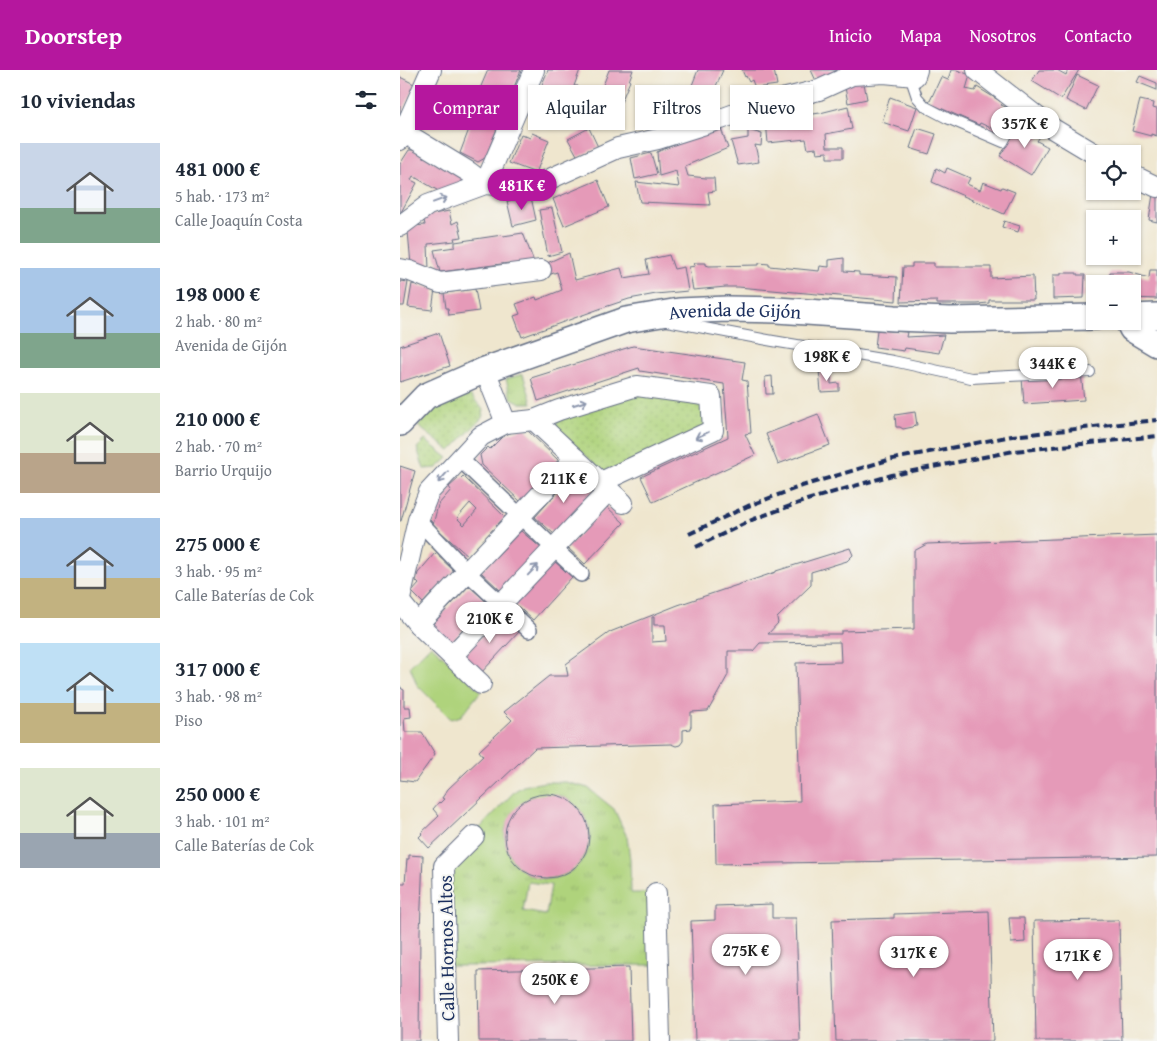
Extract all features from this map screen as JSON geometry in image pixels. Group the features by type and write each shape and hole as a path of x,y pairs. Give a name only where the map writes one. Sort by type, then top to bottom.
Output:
{"street":[{"path":"431,70 401,134 469,172 485,184"},
{"path":"485,184 534,70"},
{"path":"977,70 1050,127 1086,149"},
{"path":"400,226 428,205 485,184 534,186 618,148 658,140 762,104 819,90 850,72 916,73"},
{"path":"1141,179 1157,187"},
{"path":"400,270 410,271 440,283 541,270"},
{"name":"Avenida de Gijón","path":"400,423 426,396 485,370 626,320 679,311 777,310 886,318 950,320 1086,317"},
{"path":"1141,317 1157,316"},
{"path":"1134,330 1157,344"},
{"path":"485,370 506,423"},
{"path":"452,656 554,548 611,492 713,430 710,396 637,386 559,410 534,420 506,423 481,436 429,492 418,520 400,601 418,624 481,684"},
{"path":"534,420 611,492"},
{"path":"460,458 581,574"},
{"path":"418,624 575,458"},
{"path":"418,520 528,630"},
{"name":"Calle Hornos Altos","path":"448,1041 444,866 474,836"},
{"path":"656,893 660,1041"}],"lane":[{"path":"916,73 913,86 917,97 926,107 955,122 1003,142 1016,118"},
{"path":"645,317 893,361 971,378 1090,372"}],"green space":[{"path":"523,374 532,403 521,403 511,398 506,379"},
{"path":"638,390 705,400 707,427 604,473 557,428 557,421"},
{"path":"468,393 484,410 482,418 450,451 418,426 440,406"},
{"path":"425,440 448,458 437,468 424,469 417,448"},
{"path":"431,645 481,691 461,716 451,719 417,685 410,666"},
{"path":"545,782 566,782 588,788 614,809 627,837 631,893 656,893 658,965 446,966 444,866 515,791 523,786","holes":["546,794 563,797 572,802 587,821 590,837 586,853 578,865 562,876 546,879 530,875 517,866 508,852 505,833 509,821 520,805 531,797","528,882 551,885 546,915 523,911"]}],"building":[{"path":"488,70 521,70 515,85 482,85"},
{"path":"548,70 580,70 574,85 542,85"},
{"path":"609,70 633,70 625,93 625,85 603,85"},
{"path":"698,70 723,70 716,85 692,85"},
{"path":"742,70 774,70 777,85 754,85 752,80 749,82"},
{"path":"811,70 838,70 840,75 818,85"},
{"path":"951,70 957,70 970,75 966,89 975,91 977,87 1003,103 1001,105 1012,110 1002,133 929,103 941,77 948,80"},
{"path":"1039,70 1057,70 1066,75 1068,70 1079,70 1061,99 1032,81"},
{"path":"1077,75 1098,85 1086,110 1066,100"},
{"path":"1140,76 1157,83 1157,90 1137,82"},
{"path":"400,77 416,85 400,116"},
{"path":"863,78 867,99 848,103 844,82"},
{"path":"890,97 917,107 909,131 882,122"},
{"path":"1140,100 1153,103 1152,108 1157,109 1157,136 1132,131"},
{"path":"848,106 852,129 826,134 827,147 843,147 843,158 827,158 827,152 817,153 816,148 808,149 806,139 768,143 767,130 813,130 813,114"},
{"path":"1021,123 1041,135 1037,141 1048,147 1031,175 1000,156"},
{"path":"720,126 728,148 685,166 688,176 714,178 715,191 708,192 710,205 640,202 636,182 679,187 676,171 659,176 657,152 710,130 720,130"},
{"path":"917,128 936,134 929,154 910,148"},
{"path":"469,130 496,130 485,158 478,162 460,153"},
{"path":"585,130 590,130 598,147 578,157 568,139"},
{"path":"748,130 762,134 761,146 755,145 759,162 738,165 731,141 748,138"},
{"path":"532,133 549,140 536,173 509,163 521,134 530,138"},
{"path":"409,150 414,150 464,178 459,186 442,193 413,176 411,180 417,183 400,214 400,164"},
{"path":"651,153 657,174 635,179 631,158"},
{"path":"936,168 945,173 947,168 970,178 967,184 980,190 983,182 1015,192 1004,214 932,182"},
{"path":"598,180 609,207 564,226 553,199"},
{"path":"1153,194 1157,195 1157,222 1149,220"},
{"path":"531,197 536,220 513,226 507,201"},
{"path":"552,208 562,252 548,256 539,210"},
{"path":"449,211 452,224 458,221 462,237 454,238 455,241 428,244 429,270 411,265 408,231 413,226 425,225 423,216"},
{"path":"1004,221 1020,226 1018,232 1002,227"},
{"path":"523,233 534,262 509,265 509,263 440,272 434,250 455,247 455,242"},
{"path":"569,253 575,280 621,268 624,278 649,274 646,260 669,255 674,269 684,267 688,291 629,299 522,337 514,316 520,314 516,304 536,297 537,300 562,290 557,272 548,275 545,264"},
{"path":"844,258 844,271 859,272 859,275 897,277 896,301 738,287 693,290 689,267 695,266 694,263 706,263 709,266 759,265 759,263 769,264 769,266 819,271 820,266 829,267 829,260"},
{"path":"912,263 934,263 934,267 991,267 991,278 1033,276 1034,300 989,300 989,303 977,304 937,304 937,301 901,302 903,267 912,267"},
{"path":"1150,270 1157,270 1157,299 1141,298 1141,276 1149,278"},
{"path":"1110,272 1129,272 1139,275 1110,275"},
{"path":"1061,273 1085,275 1084,298 1053,299 1053,275 1061,275"},
{"path":"400,281 408,282 404,306 400,306"},
{"path":"412,284 435,289 432,310 408,307"},
{"path":"475,289 479,311 449,315 444,293"},
{"path":"877,330 907,332 906,337 944,335 939,353 905,348 904,351 875,347"},
{"path":"439,333 450,366 400,382 400,346"},
{"path":"633,346 745,362 742,380 747,381 751,433 745,434 755,455 653,502 641,477 728,437 724,384 640,371 639,368 538,401 531,378"},
{"path":"831,369 831,384 839,383 839,391 821,392 819,370"},
{"path":"1081,373 1084,400 1024,404 1022,378"},
{"path":"772,376 773,394 766,394 765,377"},
{"path":"915,412 917,425 903,429 896,427 895,415"},
{"path":"818,414 830,445 778,464 766,434"},
{"path":"525,428 559,461 521,502 482,465 480,455 488,447 490,449 504,435"},
{"path":"400,466 415,471 401,521 400,521"},
{"path":"574,474 593,492 554,534 535,517"},
{"path":"463,476 505,517 469,557 433,525 438,505 451,490 449,487","holes":["470,503 477,510 464,525 457,518"]},
{"path":"606,506 624,523 585,564 567,547"},
{"path":"521,531 541,548 501,591 481,572"},
{"path":"1157,535 1157,857 716,864 715,804 800,801 796,663 841,662 840,642 760,643 753,651 728,651 728,675 708,711 691,712 691,727 690,729 683,730 683,741 680,745 535,748 429,848 419,837 439,816 433,809 444,799 442,798 448,789 483,756 479,751 512,720 504,712 549,676 568,676 566,664 610,632 678,605 850,548 853,555 847,561 811,572 811,585 777,618 778,623 768,634 841,634 841,631 914,629 914,551 927,544","holes":["652,617 654,617 654,625 665,625 666,641 652,642"]},
{"path":"435,553 454,571 423,603 412,592 419,584 416,581 418,573"},
{"path":"553,560 572,577 533,620 513,602"},
{"path":"469,586 488,603 449,644 430,627"},
{"path":"501,615 519,632 480,674 462,657"},
{"path":"400,686 404,690 404,707 410,707 411,717 404,718 405,732 422,732 435,754 415,782 400,780"},
{"path":"547,794 563,797 577,806 586,820 589,836 586,852 577,866 563,875 547,878 531,875 517,866 508,852 505,836 508,820 517,806 531,797"},
{"path":"409,855 423,856 419,1041 400,1041 400,883 405,883"},
{"path":"772,904 772,918 796,918 800,1041 695,1041 691,921 715,920 715,906"},
{"path":"989,911 993,1041 836,1041 832,920 894,918 894,914"},
{"path":"1009,918 1024,918 1025,942 1011,943"},
{"path":"1119,920 1122,1041 1036,1041 1034,921"},
{"path":"629,967 631,1041 479,1041 478,971"}],"railway":[{"path":"689,534 748,506 802,486 888,460 1012,436 1157,420"},
{"path":"696,547 754,519 807,500 892,475 1014,451 1157,436"}]}
